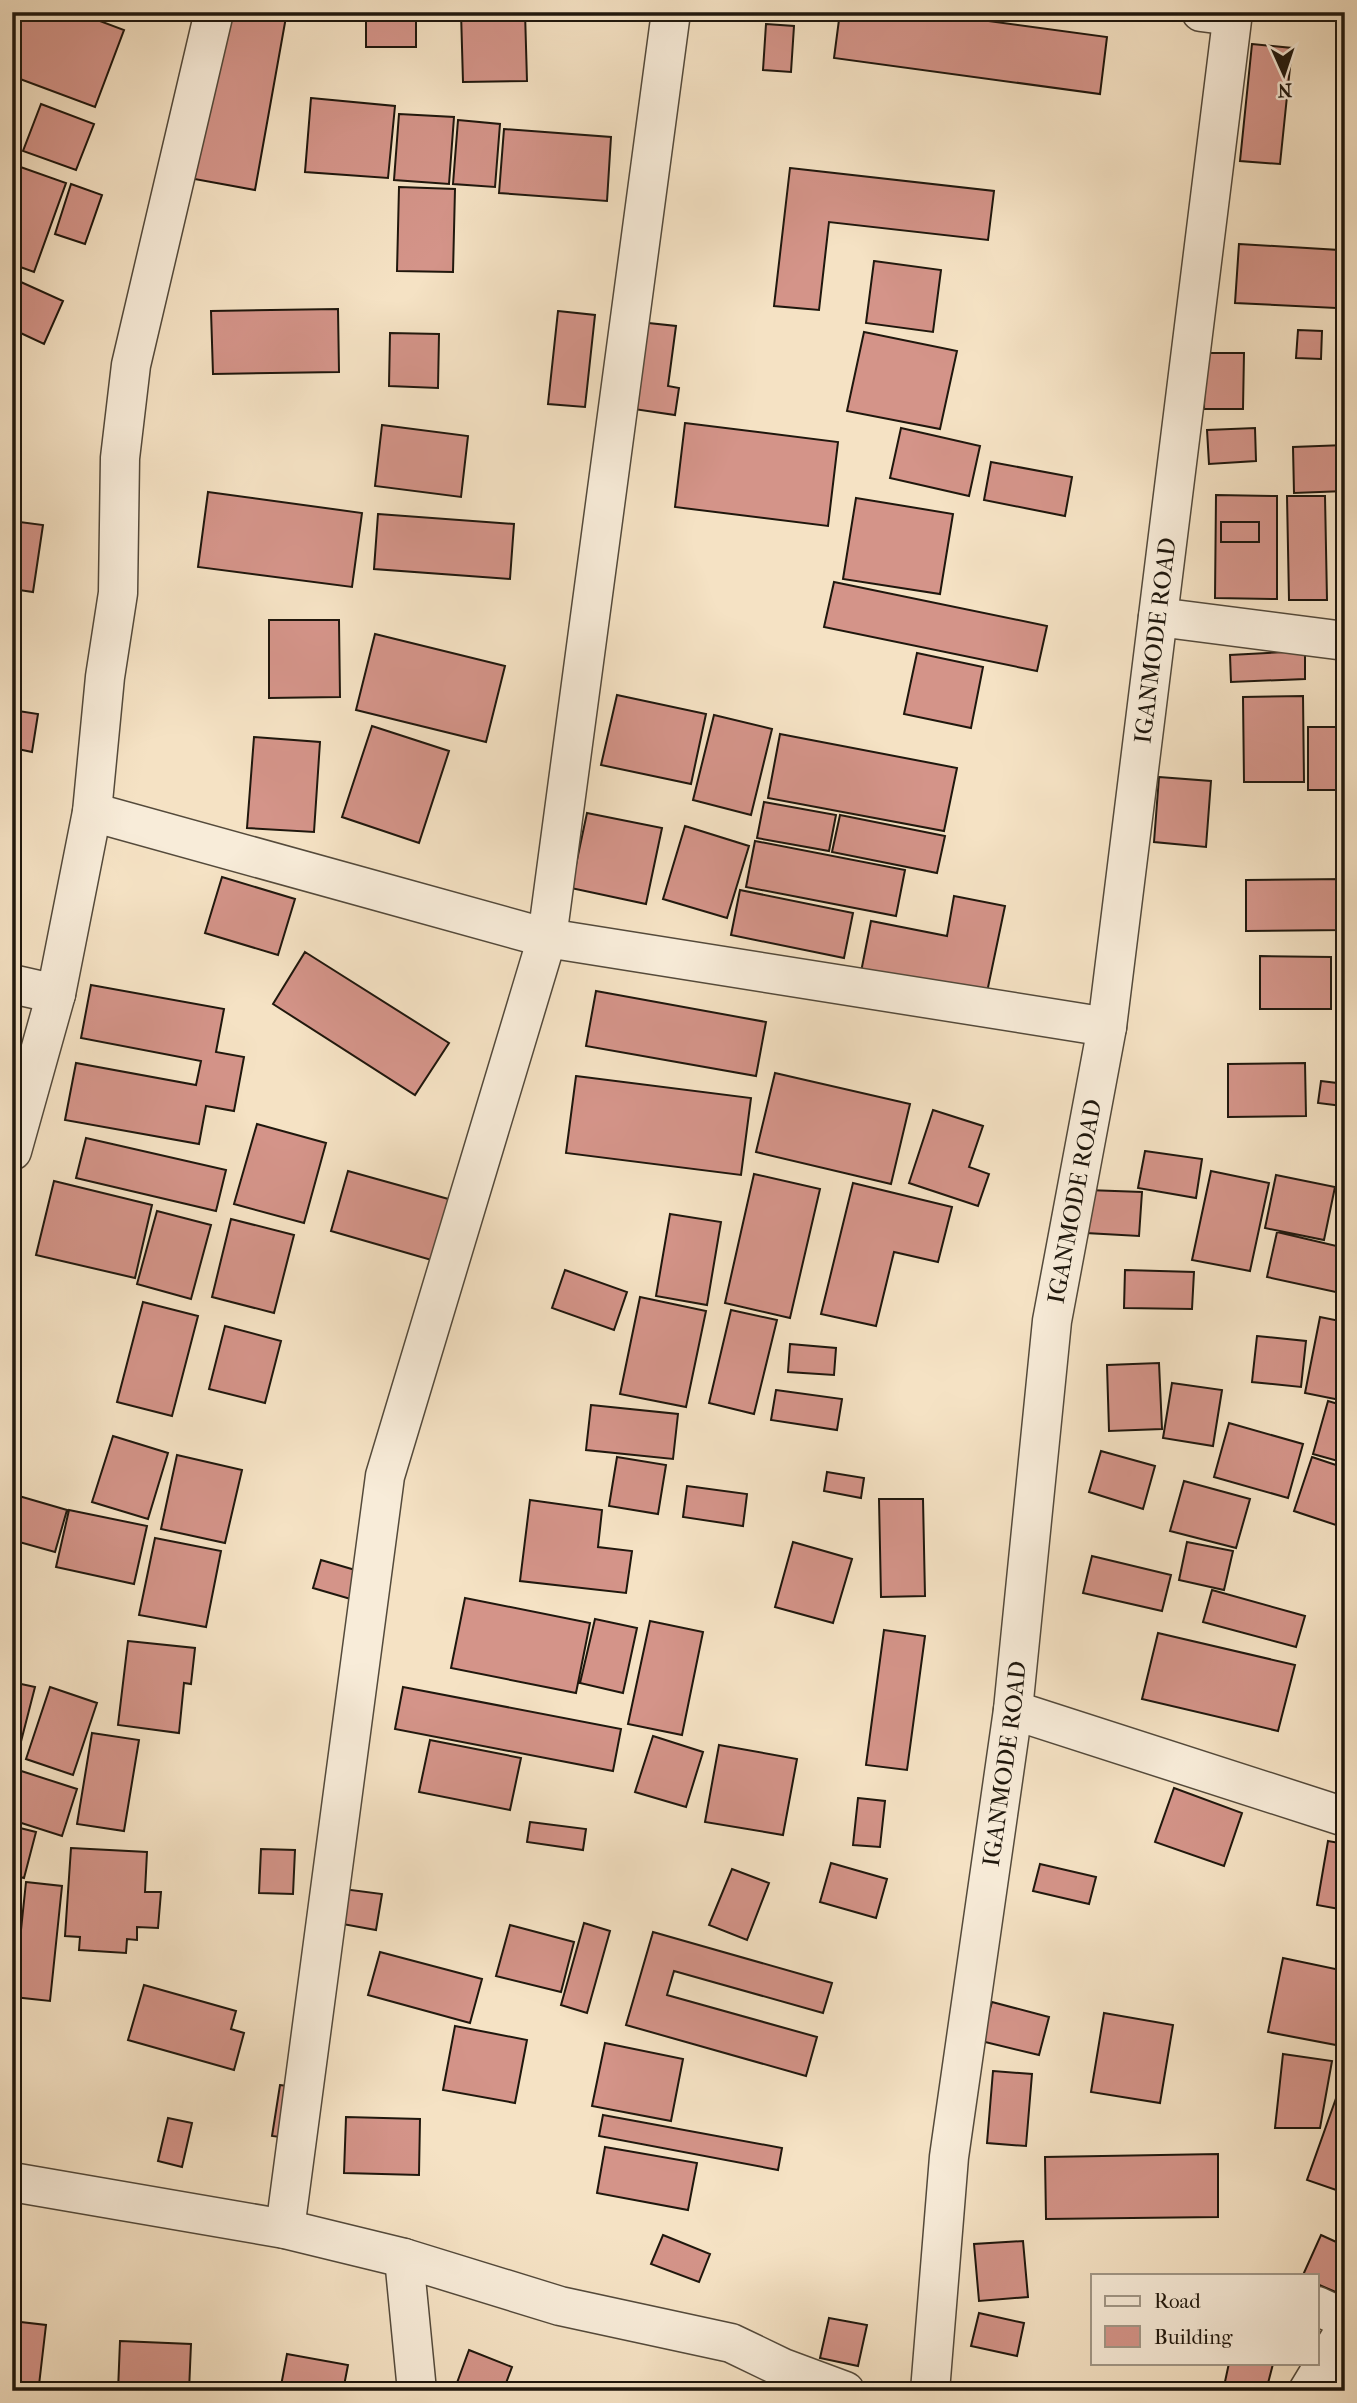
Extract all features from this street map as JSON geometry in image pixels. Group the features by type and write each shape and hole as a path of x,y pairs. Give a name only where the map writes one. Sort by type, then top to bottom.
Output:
{"street":[{"path":"12,1151 56,994 92,812 105,677 118,593 120,458 131,365 214,12"},
{"path":"285,2229 385,1476 547,938 671,12"},
{"name":"IGANMODE ROAD","path":"930,2391 949,2157 1013,1710 1052,1321 1107,1027 1158,617 1222,13"},
{"path":"1158,617 1345,641"},
{"path":"92,812 547,938 1107,1027"},
{"path":"12,984 56,994"},
{"path":"1013,1710 1345,1817"},
{"path":"12,2182 285,2229 404,2258 560,2306 731,2343 783,2368 845,2391"},
{"path":"404,2258 417,2391"},
{"path":"1318,2306 1345,2319"},
{"path":"1308,2391 1345,2330"}],"building":[{"path":"12,12 76,12 124,30 95,107 12,76"},
{"path":"219,12 262,12 286,17 255,190 189,178"},
{"path":"366,12 416,12 416,47 366,47"},
{"path":"461,12 525,12 527,81 463,82"},
{"path":"840,12 922,12 1107,37 1100,94 834,58"},
{"path":"766,24 794,26 791,72 763,70"},
{"path":"1252,44 1292,48 1280,164 1240,161"},
{"path":"311,98 395,106 388,178 305,172"},
{"path":"41,104 94,124 76,170 23,151"},
{"path":"399,114 454,117 449,184 394,180"},
{"path":"458,120 500,124 495,187 453,184"},
{"path":"504,129 611,137 607,201 499,193"},
{"path":"12,164 66,183 34,272 12,264"},
{"path":"790,168 994,191 988,240 829,222 819,310 774,306"},
{"path":"71,184 102,195 85,244 55,234"},
{"path":"399,187 455,189 453,272 397,271"},
{"path":"1239,244 1339,250 1336,308 1235,303"},
{"path":"874,261 941,270 933,332 866,323"},
{"path":"12,278 63,301 44,344 12,329"},
{"path":"338,309 339,372 213,374 211,311"},
{"path":"558,311 595,315 585,407 548,404"},
{"path":"639,322 676,326 668,386 679,388 675,415 627,408"},
{"path":"1298,330 1322,331 1321,359 1296,358"},
{"path":"864,332 957,351 940,429 847,411"},
{"path":"390,333 439,334 438,388 389,386"},
{"path":"1205,353 1244,353 1243,409 1204,409"},
{"path":"685,423 838,442 828,526 675,507"},
{"path":"382,425 468,436 461,497 375,486"},
{"path":"901,428 980,446 969,496 890,478"},
{"path":"1255,428 1256,461 1209,464 1207,430"},
{"path":"1345,445 1345,491 1294,493 1293,447"},
{"path":"991,462 1072,477 1065,516 984,500"},
{"path":"208,492 362,513 352,587 198,567"},
{"path":"1216,495 1277,496 1277,599 1215,598","holes":["1221,522 1259,522 1259,542 1221,542"]},
{"path":"1287,496 1325,496 1327,600 1289,600"},
{"path":"856,498 953,514 940,594 843,579"},
{"path":"378,514 514,524 510,579 374,569"},
{"path":"12,521 43,525 33,592 12,589"},
{"path":"1221,522 1259,522 1259,542 1221,542"},
{"path":"834,582 1047,626 1037,671 824,627"},
{"path":"269,620 339,620 340,697 269,698"},
{"path":"375,634 505,666 486,742 356,710"},
{"path":"1305,651 1305,679 1231,682 1230,655"},
{"path":"917,653 983,667 971,728 904,714"},
{"path":"617,695 706,714 691,784 601,765"},
{"path":"1303,696 1304,782 1244,782 1243,697"},
{"path":"12,710 38,714 32,752 13,748 12,753"},
{"path":"714,715 772,729 751,815 693,800"},
{"path":"372,726 449,751 419,843 342,817"},
{"path":"1308,727 1345,727 1345,790 1308,790"},
{"path":"780,734 957,768 944,831 768,798"},
{"path":"254,737 320,742 314,832 247,828"},
{"path":"1159,777 1211,781 1206,847 1154,842"},
{"path":"764,802 836,815 829,851 757,838"},
{"path":"587,813 662,828 646,904 571,888"},
{"path":"840,815 945,836 937,873 832,852"},
{"path":"685,826 749,846 727,918 663,899"},
{"path":"755,841 905,870 896,916 746,887"},
{"path":"222,877 295,899 278,955 205,933"},
{"path":"1345,879 1345,930 1246,931 1246,880"},
{"path":"740,890 853,913 844,958 731,935"},
{"path":"954,896 1005,906 986,997 861,972 871,921 947,936"},
{"path":"305,952 449,1043 415,1095 273,1004"},
{"path":"1260,956 1331,957 1331,1009 1260,1009"},
{"path":"91,985 224,1009 216,1052 244,1057 234,1111 206,1106 199,1144 65,1120 76,1063 196,1085 201,1061 81,1038"},
{"path":"596,991 766,1022 756,1076 586,1046"},
{"path":"1305,1063 1306,1116 1228,1117 1228,1064"},
{"path":"775,1073 910,1104 891,1184 756,1152"},
{"path":"576,1076 751,1098 741,1175 566,1153"},
{"path":"1321,1081 1345,1084 1345,1173 1339,1172 1342,1106 1318,1103"},
{"path":"933,1110 983,1126 969,1167 989,1174 978,1206 909,1183"},
{"path":"257,1124 326,1143 304,1223 234,1204"},
{"path":"86,1138 226,1170 216,1211 76,1178"},
{"path":"1145,1151 1202,1159 1196,1198 1138,1188"},
{"path":"348,1171 452,1200 435,1261 331,1231"},
{"path":"1211,1171 1269,1183 1250,1271 1192,1260"},
{"path":"754,1174 820,1189 790,1318 725,1303"},
{"path":"1276,1175 1335,1187 1324,1240 1265,1228"},
{"path":"54,1181 152,1205 135,1278 36,1255"},
{"path":"853,1183 952,1207 938,1262 894,1252 876,1326 821,1314"},
{"path":"1087,1190 1142,1192 1139,1236 1086,1233"},
{"path":"157,1211 211,1225 191,1299 137,1284"},
{"path":"670,1214 721,1222 707,1305 656,1296"},
{"path":"231,1219 294,1235 274,1313 212,1297"},
{"path":"1277,1232 1345,1248 1345,1294 1267,1277"},
{"path":"565,1270 627,1292 614,1330 552,1308"},
{"path":"1125,1270 1194,1272 1192,1309 1124,1308"},
{"path":"640,1297 706,1311 686,1407 620,1394"},
{"path":"143,1302 198,1316 172,1416 117,1402"},
{"path":"731,1310 777,1320 754,1414 709,1403"},
{"path":"1320,1317 1345,1322 1345,1401 1305,1393"},
{"path":"225,1326 281,1341 265,1403 209,1389"},
{"path":"1257,1336 1306,1341 1301,1387 1252,1382"},
{"path":"790,1344 836,1348 834,1375 788,1372"},
{"path":"1159,1363 1162,1429 1109,1431 1107,1365"},
{"path":"1172,1383 1222,1390 1213,1446 1163,1438"},
{"path":"776,1390 842,1399 837,1430 771,1420"},
{"path":"1328,1401 1345,1406 1345,1463 1313,1454"},
{"path":"591,1405 678,1414 673,1459 586,1450"},
{"path":"1229,1423 1303,1444 1288,1498 1214,1477"},
{"path":"113,1436 168,1453 148,1519 92,1502"},
{"path":"1101,1451 1155,1466 1143,1509 1089,1492"},
{"path":"177,1455 242,1470 225,1543 161,1529"},
{"path":"617,1457 666,1465 658,1514 609,1506"},
{"path":"1312,1457 1345,1468 1345,1528 1294,1511"},
{"path":"827,1472 864,1478 861,1498 824,1491"},
{"path":"1184,1481 1250,1499 1236,1548 1170,1531"},
{"path":"687,1486 747,1494 743,1526 683,1517"},
{"path":"12,1494 67,1510 55,1552 12,1540"},
{"path":"879,1499 923,1499 925,1596 881,1597"},
{"path":"530,1500 602,1510 598,1547 632,1551 626,1593 520,1581"},
{"path":"69,1510 147,1526 134,1584 56,1567"},
{"path":"155,1538 221,1551 206,1627 139,1615"},
{"path":"793,1542 852,1559 833,1623 775,1607"},
{"path":"1187,1542 1233,1551 1224,1590 1179,1580"},
{"path":"1092,1556 1171,1575 1162,1611 1083,1593"},
{"path":"321,1560 362,1572 354,1600 313,1588"},
{"path":"1212,1590 1305,1616 1296,1647 1203,1622"},
{"path":"465,1598 590,1623 576,1693 451,1668"},
{"path":"595,1619 637,1628 623,1693 580,1683"},
{"path":"650,1621 703,1632 682,1735 628,1724"},
{"path":"884,1630 925,1636 907,1770 866,1765"},
{"path":"1158,1633 1295,1665 1278,1731 1142,1699"},
{"path":"128,1641 195,1648 191,1684 184,1683 179,1733 118,1725"},
{"path":"12,1682 35,1687 16,1761 12,1760"},
{"path":"50,1687 97,1703 73,1775 26,1759"},
{"path":"403,1687 621,1729 613,1771 395,1729"},
{"path":"92,1733 139,1740 124,1831 77,1824"},
{"path":"653,1736 703,1752 686,1807 635,1792"},
{"path":"430,1740 521,1758 510,1810 419,1792"},
{"path":"719,1745 797,1759 783,1835 705,1822"},
{"path":"12,1768 77,1789 62,1836 12,1820"},
{"path":"1174,1788 1242,1813 1224,1866 1155,1842"},
{"path":"858,1798 885,1801 880,1847 853,1845"},
{"path":"530,1822 586,1829 583,1850 527,1842"},
{"path":"12,1826 36,1832 24,1878 12,1875"},
{"path":"1328,1841 1345,1844 1345,1910 1317,1905"},
{"path":"71,1848 147,1852 145,1892 161,1892 158,1928 137,1927 137,1940 127,1939 126,1953 79,1950 80,1937 65,1936"},
{"path":"261,1849 295,1850 293,1894 259,1893"},
{"path":"831,1863 887,1879 876,1918 820,1902"},
{"path":"1040,1864 1096,1877 1089,1904 1033,1891"},
{"path":"732,1869 769,1883 747,1940 709,1925"},
{"path":"26,1882 62,1886 50,2001 14,1997"},
{"path":"343,1889 382,1894 376,1930 337,1923"},
{"path":"584,1923 610,1931 587,2013 561,2005"},
{"path":"510,1925 574,1942 561,1992 496,1976"},
{"path":"653,1932 832,1983 823,2013 674,1971 667,1995 817,2037 806,2076 626,2025"},
{"path":"380,1952 482,1979 470,2023 368,1995"},
{"path":"1283,1958 1345,1971 1345,2002 1336,2045 1268,2032"},
{"path":"144,1985 236,2011 231,2029 244,2033 234,2070 128,2040"},
{"path":"992,2002 1049,2017 1039,2055 981,2041"},
{"path":"1104,2013 1173,2025 1160,2103 1091,2092"},
{"path":"455,2026 527,2040 515,2103 443,2090"},
{"path":"605,2043 683,2059 671,2121 592,2106"},
{"path":"1283,2054 1332,2061 1320,2128 1275,2128"},
{"path":"993,2071 1032,2074 1026,2146 987,2143"},
{"path":"1345,2073 1345,2193 1307,2180"},
{"path":"280,2085 302,2088 295,2139 272,2136"},
{"path":"603,2115 782,2148 778,2170 599,2136"},
{"path":"346,2117 420,2119 419,2175 344,2173"},
{"path":"168,2118 192,2123 182,2167 158,2161"},
{"path":"605,2147 697,2163 688,2210 597,2193"},
{"path":"1218,2154 1218,2217 1046,2219 1045,2157"},
{"path":"663,2235 710,2254 699,2282 651,2264"},
{"path":"1321,2235 1345,2246 1345,2296 1318,2284 1318,2274 1303,2274"},
{"path":"1023,2241 1028,2297 979,2301 974,2244"},
{"path":"979,2313 1024,2323 1017,2356 971,2346"},
{"path":"829,2318 867,2325 858,2366 820,2358"},
{"path":"12,2321 46,2325 39,2385 12,2382"},
{"path":"120,2341 191,2344 189,2391 118,2391"},
{"path":"469,2350 512,2367 503,2391 454,2391"},
{"path":"287,2354 348,2365 343,2391 280,2391"},
{"path":"1229,2364 1273,2364 1266,2391 1223,2391"}]}
